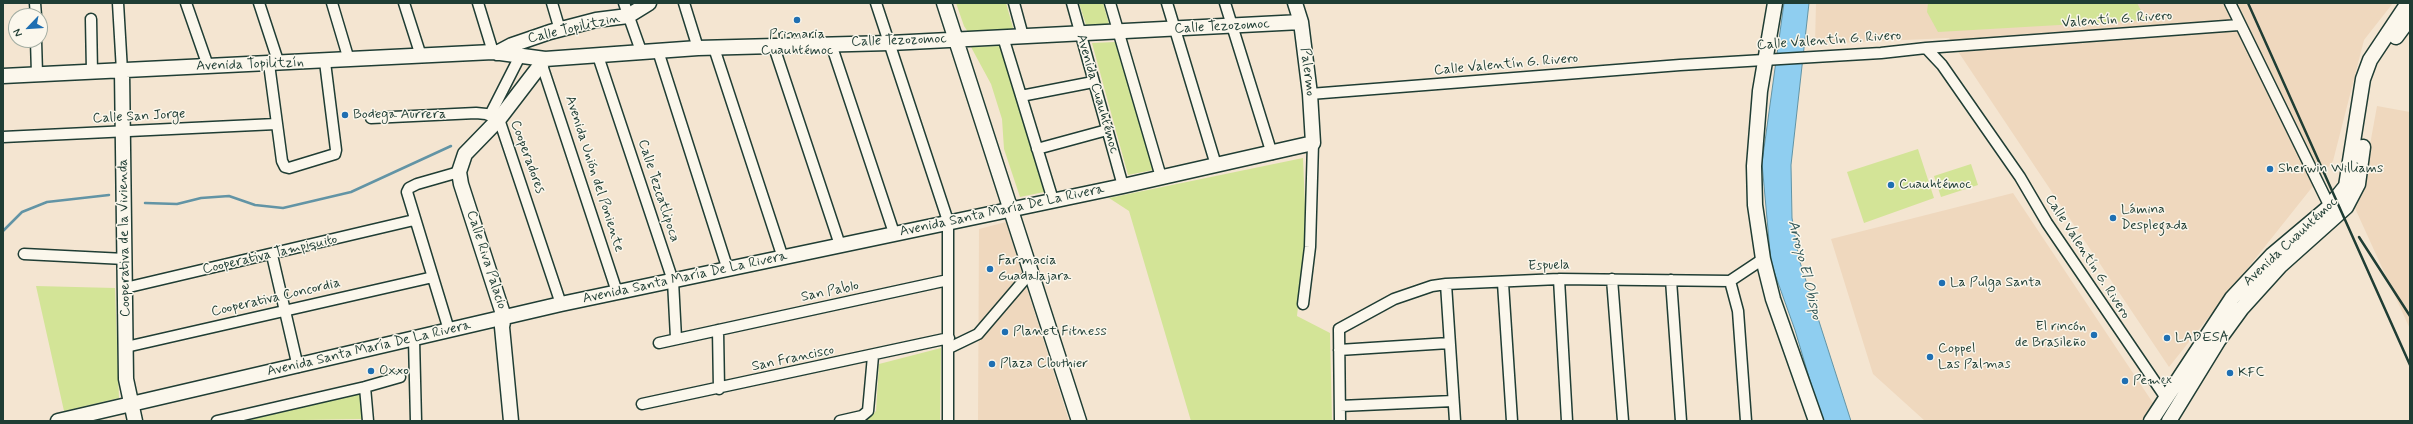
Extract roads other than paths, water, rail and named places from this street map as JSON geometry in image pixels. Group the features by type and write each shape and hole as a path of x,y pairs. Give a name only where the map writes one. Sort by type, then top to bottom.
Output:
{"street":[{"path":"118,3 122,71"},
{"path":"186,3 208,66"},
{"path":"259,3 274,64 276,124 282,161 285,167 289,168 335,154 337,147 325,62"},
{"path":"332,3 349,60"},
{"path":"404,3 421,56"},
{"path":"478,3 495,53"},
{"path":"552,3 560,30"},
{"name":"Calle Topilitzin","path":"495,53 520,41 596,20 626,9 649,3"},
{"path":"684,3 698,48"},
{"path":"876,3 948,221 948,421"},
{"path":"944,3 1079,421"},
{"path":"1014,3 1023,36"},
{"name":"Avenida Cuauhtémoc","path":"1072,3 1123,186"},
{"path":"1110,3 1161,177"},
{"path":"1167,3 1216,165"},
{"path":"1225,3 1272,154"},
{"name":"Palermo","path":"1295,3 1301,22 1310,94 1313,143"},
{"path":"1775,3 1768,60 1760,91 1754,166 1755,205 1763,259 1773,298 1816,421"},
{"path":"2230,3 2239,25 2332,212"},
{"name":"Avenida Cuauhtémoc","path":"2332,212 2346,186 2366,70 2378,47 2408,3"},
{"path":"626,9 641,51"},
{"name":"Avenida Cuauhtémoc","path":"2169,421 2272,255 2332,212 2349,202 2358,184 2370,92 2375,72 2384,53 2410,18"},
{"path":"91,20 92,72"},
{"name":"Calle Tezozomoc","path":"495,53 520,56 544,62 641,51 890,43 1232,27 1301,22"},
{"name":"Valentín G. Rivero","path":"1926,48 2239,25"},
{"path":"1003,37 1052,200"},
{"path":"831,44 894,233"},
{"path":"774,47 840,245"},
{"path":"36,48 37,74"},
{"path":"714,48 783,258"},
{"name":"Calle Valentín G. Rivero","path":"1310,94 1768,60 1881,54 1926,48 1942,65 2020,177 2047,223 2166,398"},
{"path":"658,51 728,270"},
{"name":"Avenida Topilitzín","path":"3,76 495,53"},
{"path":"494,117 520,56"},
{"name":"Calle Tezcatlipoca","path":"598,56 673,281 676,338"},
{"path":"449,330 414,220 408,197 409,188 417,184 458,172 465,154 494,117 544,62"},
{"name":"Avenida Unión del Poniente","path":"544,62 617,292"},
{"name":"Cooperativa de la Vivienda","path":"122,71 124,132 126,378 134,421"},
{"path":"1021,96 1093,82"},
{"name":"Cooperadores","path":"371,118 476,113 494,117 561,304"},
{"name":"Calle San Jorge","path":"3,137 276,124"},
{"path":"1037,149 1107,130"},
{"path":"1303,304 1310,247 1313,143"},
{"name":"Avenida Santa María De La Rivera","path":"58,421 561,304 728,270 948,221 1123,186 1272,154 1313,143"},
{"name":"Calle Riva Palacio","path":"458,172 504,317 502,327 511,421"},
{"name":"Cooperativa Tampiquito","path":"125,288 272,255 414,220"},
{"path":"24,254 125,258"},
{"path":"272,255 286,309 298,366"},
{"path":"1746,421 1738,311 1730,281 1763,259"},
{"name":"San Francisco","path":"642,404 873,356 949,343 978,334 1031,272"},
{"name":"Cooperativa Concordia","path":"126,347 286,309 433,277"},
{"path":"1558,279 1567,421"},
{"name":"Espuela","path":"1339,350 1339,329 1394,299 1432,286 1446,284 1558,279 1730,281"},
{"path":"1612,279 1623,421"},
{"name":"San Pablo","path":"659,342 948,280"},
{"path":"1671,280 1681,421"},
{"name":"Avenida Cuauhtémoc","path":"2151,421 2232,298 2257,281"},
{"path":"1503,282 1512,421"},
{"path":"1446,284 1455,421"},
{"path":"718,330 719,389"},
{"path":"414,339 416,421"},
{"path":"1340,421 1339,350 1449,343"},
{"path":"840,421 862,416 868,411 873,356"},
{"path":"2163,421 2168,408 2166,398 2175,395 2198,374"},
{"path":"217,421 365,387 400,376"},
{"path":"365,387 368,421"},
{"path":"1340,406 1453,401"}],"water":[{"path":"1784,3 1809,3 1791,165 1792,218 1799,259 1851,421 1822,421 1795,330 1771,263 1762,163"}],"waterway":[{"path":"145,203 177,204 201,198 229,196 255,205 283,208 351,192 451,146"},
{"path":"3,231 22,212 47,202 109,195"}],"railway":[{"path":"2248,3 2410,365"},
{"path":"2359,237 2410,316"}],"place":[{"name":"Primaria Cuauhtémoc","path":"797,20"},
{"name":"Bodega Aurrera","path":"345,115"},
{"name":"Sherwin Williams","path":"2270,169"},
{"name":"Cuauhtémoc","path":"1891,185"},
{"name":"Lámina Desplegada","path":"2113,218"},
{"name":"Farmacia Guadalajara","path":"990,269"},
{"name":"La Pulga Santa","path":"1942,283"},
{"name":"Planet Fitness","path":"1005,332"},
{"name":"El rincón de Brasileño","path":"2094,335"},
{"name":"LADESA","path":"2167,338"},
{"name":"Coppel Las Palmas","path":"1930,357"},
{"name":"Plaza Clouthier","path":"992,364"},
{"name":"Oxxo","path":"371,371"},
{"name":"KFC","path":"2230,373"},
{"name":"Pemex","path":"2125,381"}],"water label":[{"name":"Arroyo El Obispo","path":"1804,270"}]}
